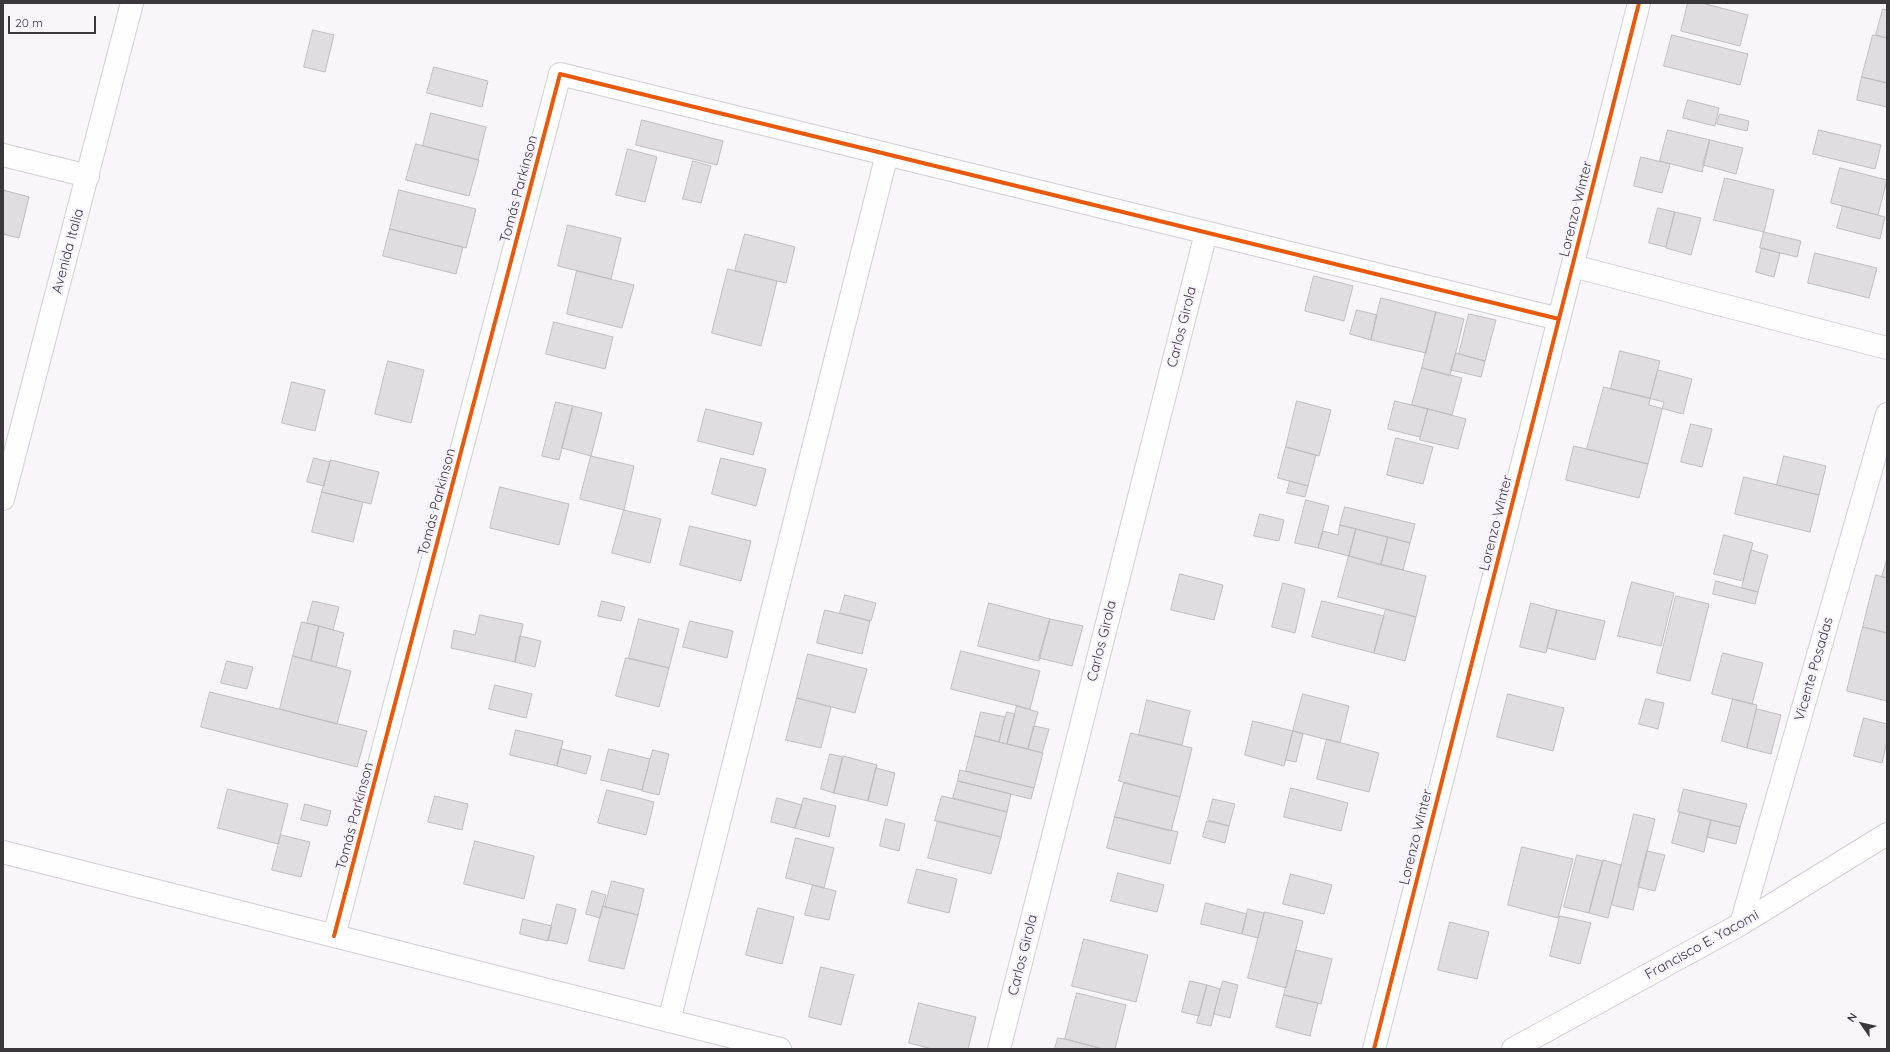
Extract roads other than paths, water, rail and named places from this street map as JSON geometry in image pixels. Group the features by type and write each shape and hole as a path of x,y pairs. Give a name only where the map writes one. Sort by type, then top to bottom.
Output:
{"street":[{"name":"Avenida Italia","path":"3,499 6,471 88,176 132,3"},
{"name":"Lorenzo Winter","path":"1374,1049 1639,3"},
{"name":"Tomás Parkinson","path":"334,936 560,74 887,154"},
{"path":"670,1021 887,154 1559,319"},
{"path":"3,155 88,176"},
{"name":"Carlos Girola","path":"999,1049 1206,233"},
{"path":"1573,266 1887,348"},
{"name":"Vicente Posadas","path":"1741,924 1887,414"},
{"name":"Francisco E. Yacomi","path":"1513,1049 1741,924 1887,834"},
{"path":"3,852 780,1049"}]}
